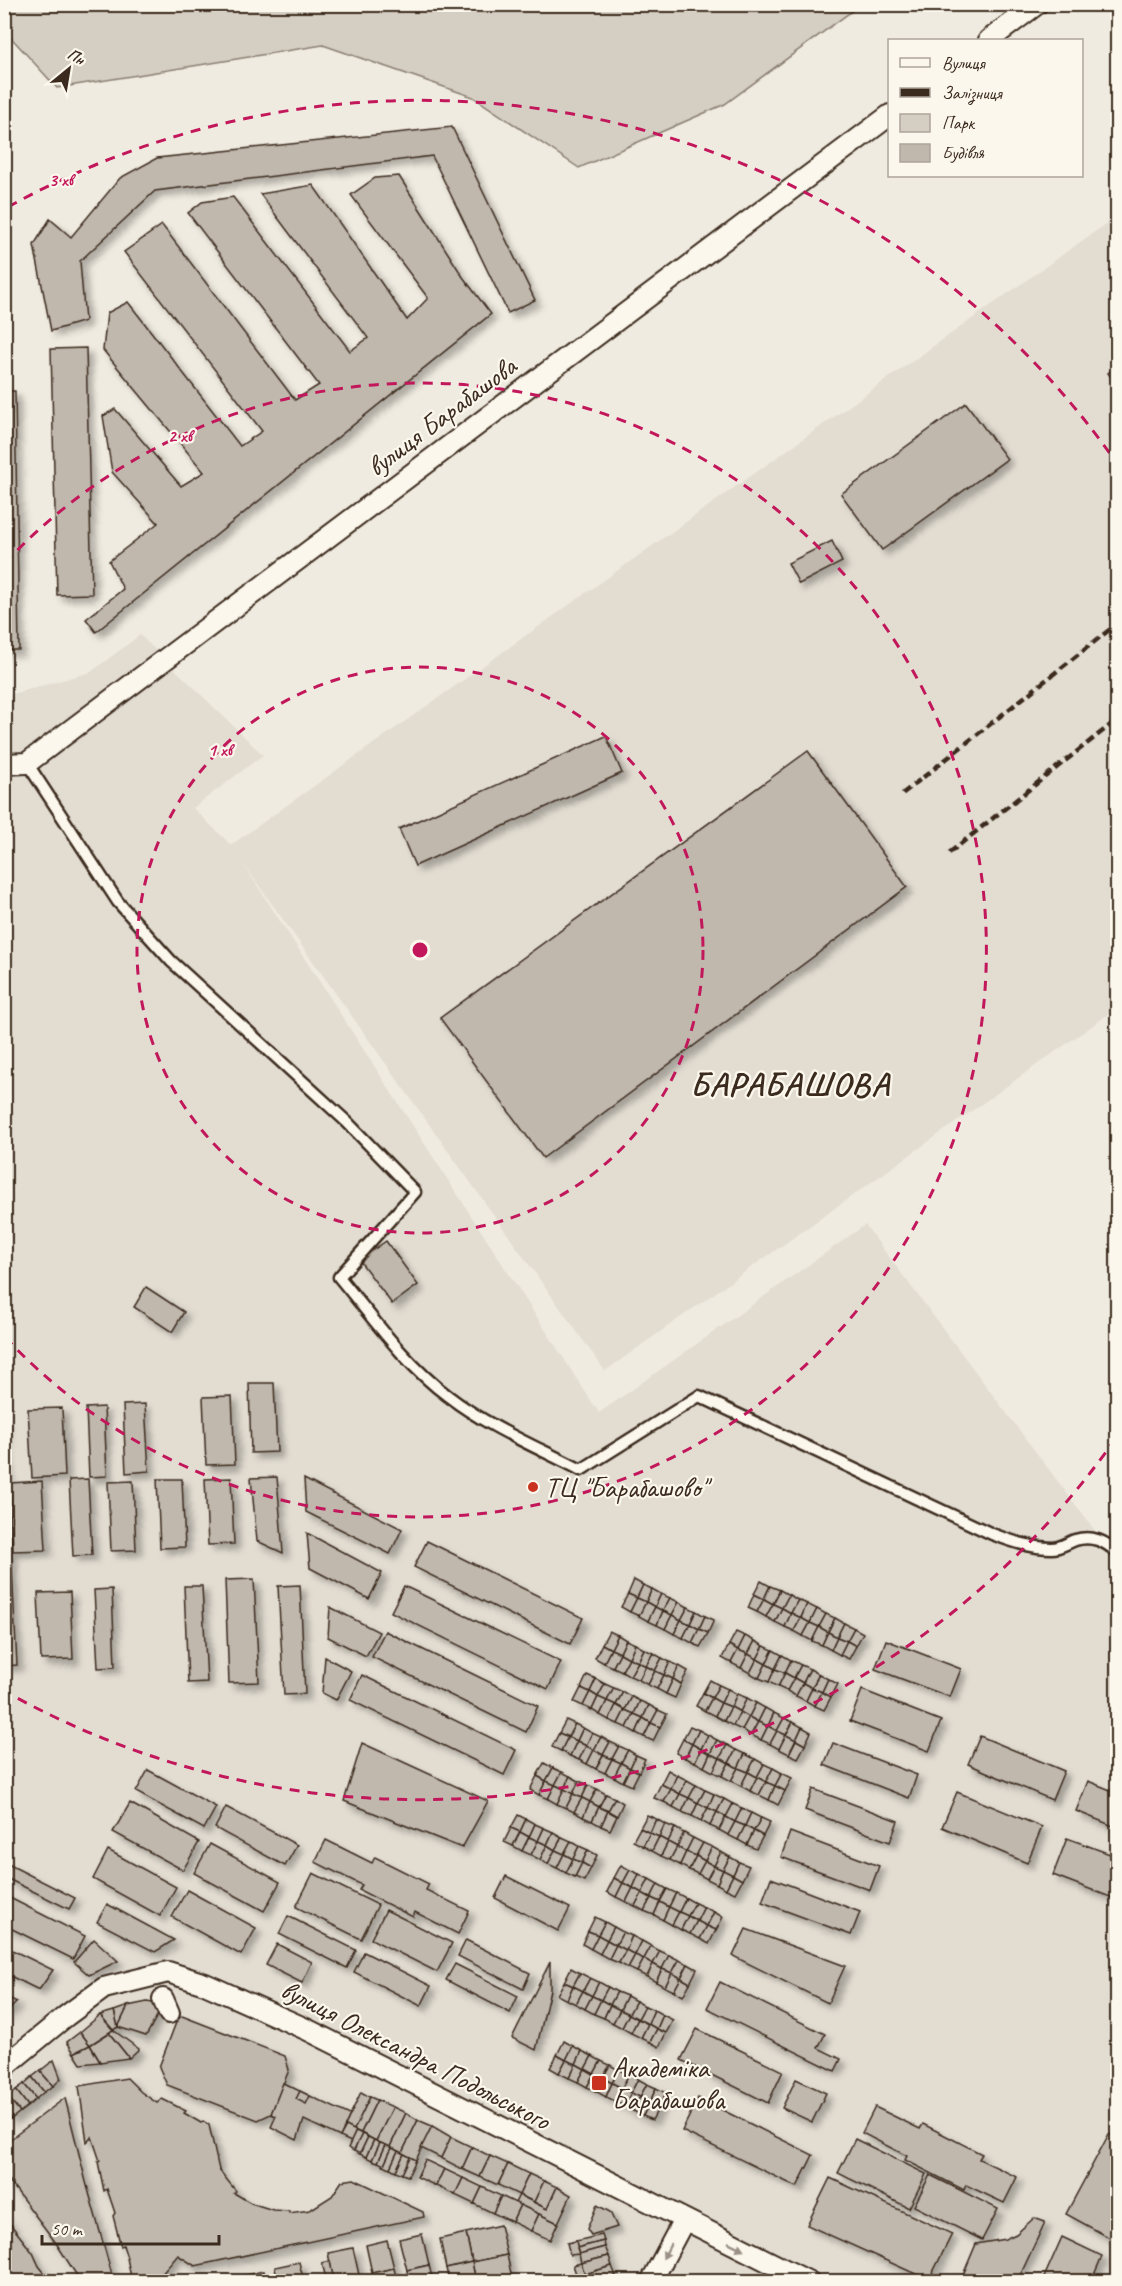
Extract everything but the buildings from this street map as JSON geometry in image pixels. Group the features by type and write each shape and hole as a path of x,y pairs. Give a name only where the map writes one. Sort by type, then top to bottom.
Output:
{"street":[{"path":"990,39 1037,4"},
{"name":"вулиця Барабашова","path":"27,763 888,117"},
{"path":"4,764 27,763"},
{"name":"вулиця Олександра Подольського","path":"4,2067 104,1988 168,1972 205,1984 308,2030 809,2282"},
{"path":"651,2282 684,2220"}],"lane":[{"path":"27,763 118,902 171,961 347,1122 415,1192 339,1277 409,1360 454,1400 487,1421 581,1470 699,1396 1013,1542 1054,1548 1075,1540 1090,1538 1100,1540 1118,1553"}],"shaded area":[{"name":"ТЦ \"Барабашово\"","path":"1117,216 1117,1008 605,1371 242,862 599,1413 865,1225 1117,1560 1117,2281 5,2282 5,696 91,672 140,635 263,755 193,808 231,845"}],"green space":[{"path":"5,4 860,5 725,104 579,168 473,97 323,45 57,88 5,31"}],"railway":[{"path":"902,794 1118,623"},
{"path":"949,853 1118,719"}],"place":[{"name":"ТЦ \"Барабашово\"","path":"533,1487"},
{"name":"Академіка Барабашова","path":"599,2083"}],"district":[{"name":"БАРАБАШОВА","path":"790,1083"}]}
